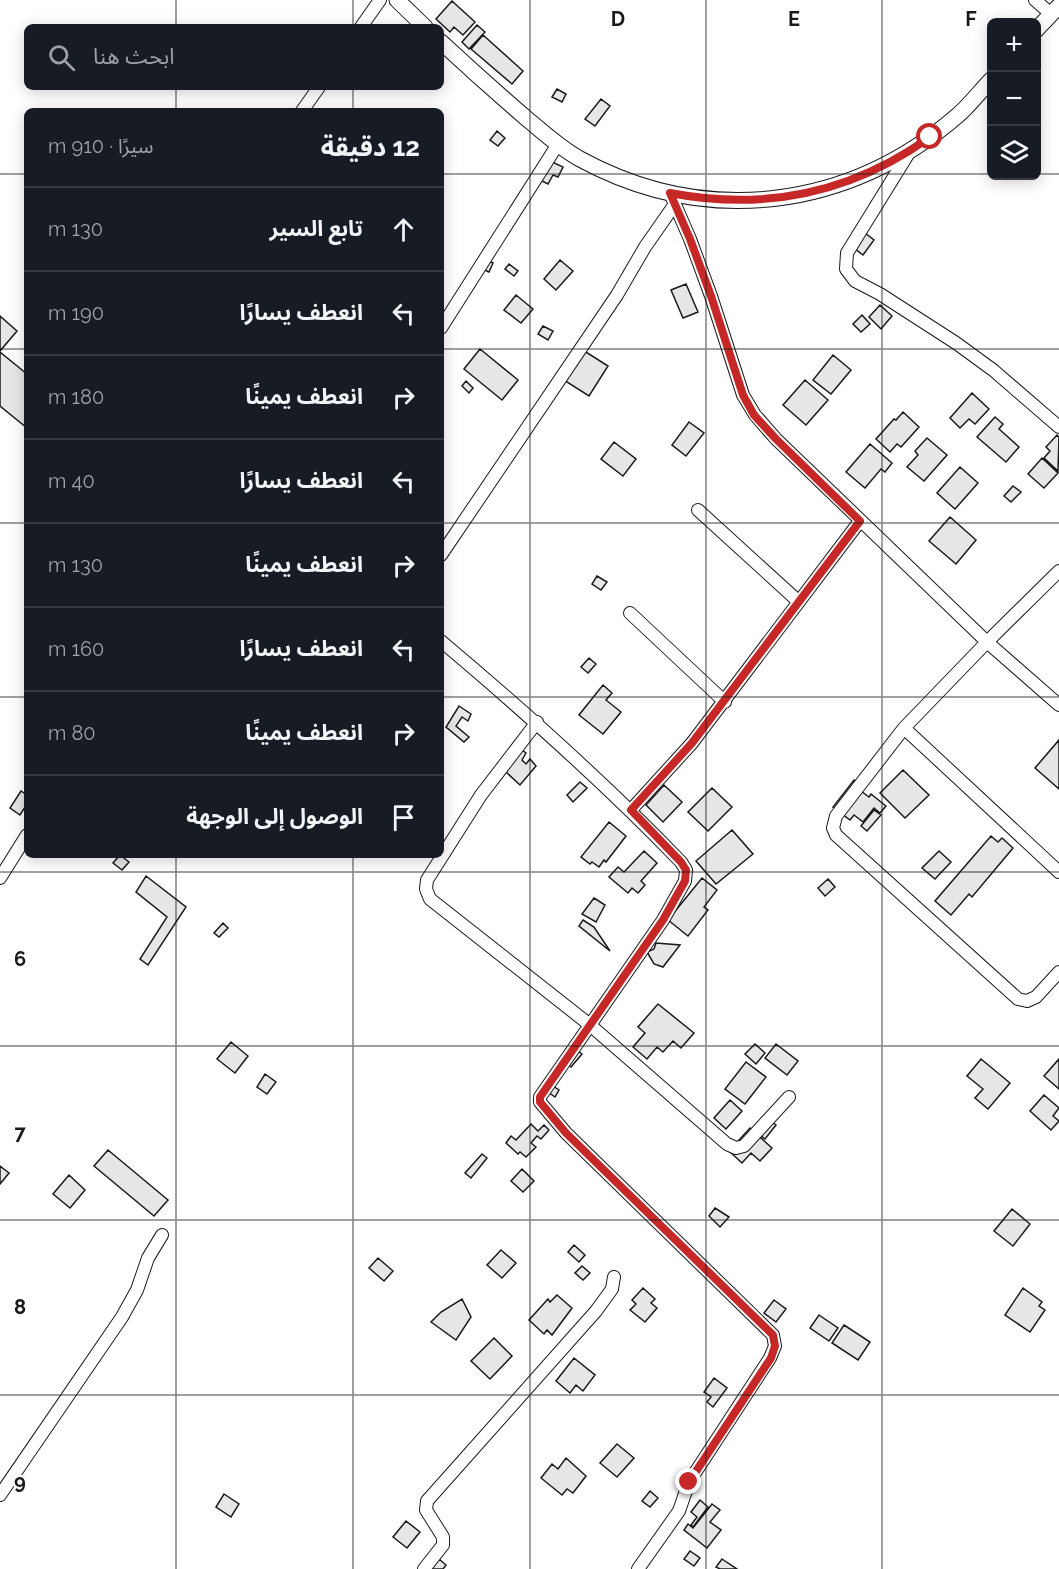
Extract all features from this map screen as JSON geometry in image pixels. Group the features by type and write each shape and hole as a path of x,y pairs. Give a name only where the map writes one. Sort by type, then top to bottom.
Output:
{"street":[{"path":"363,24 380,0"},
{"path":"397,0 422,24"},
{"path":"1035,0 1055,10 1041,25"},
{"path":"444,45 477,76 558,144 609,173 672,199 782,198 820,191 843,183 865,175 910,151 959,115 987,84"},
{"path":"304,108 316,90"},
{"path":"444,323 558,144"},
{"path":"910,151 847,253 846,269 855,281 937,331 993,370 1059,427"},
{"path":"672,199 708,287 743,395 754,415 860,521 987,642 1059,705"},
{"path":"444,551 617,295 672,199"},
{"path":"698,510 799,602"},
{"path":"631,810 692,743 725,702 860,521"},
{"path":"1059,571 904,728 836,816 833,828 836,835 1018,999 1027,1001 1036,997 1059,972"},
{"path":"630,613 725,702"},
{"path":"444,644 537,722 631,810 686,870 685,881 663,920 542,1093 540,1102 566,1133 773,1335 775,1346 771,1358 689,1482 679,1511 638,1569"},
{"path":"444,853 481,795 537,722"},
{"path":"904,728 1059,872"},
{"path":"0,878 24,840"},
{"path":"440,858 427,879 426,889 430,899 590,1024 727,1144 736,1148 744,1146 789,1097"},
{"path":"0,1495 122,1317 137,1290 148,1258 162,1235"},
{"path":"424,1569 443,1545 443,1537 426,1510 427,1501 596,1311 612,1289 615,1277"}],"building":[{"path":"452,1 475,22 463,35 454,27 450,32 436,19"},
{"path":"477,25 485,32 469,49 462,42"},
{"path":"483,35 523,71 512,84 471,49"},
{"path":"557,89 566,94 562,102 552,97"},
{"path":"601,99 610,106 595,126 585,119"},
{"path":"497,131 505,138 498,146 490,140"},
{"path":"548,160 563,167 558,177 553,175 548,184 538,179"},
{"path":"865,233 874,240 863,255 854,248"},
{"path":"482,258 493,263 489,272 478,267"},
{"path":"560,260 573,271 556,290 544,279"},
{"path":"509,264 518,271 514,276 505,269"},
{"path":"686,284 698,312 683,318 671,290"},
{"path":"516,295 533,309 521,323 504,310"},
{"path":"880,305 892,316 881,329 869,317"},
{"path":"862,315 870,324 861,332 853,324"},
{"path":"0,316 17,331 0,351"},
{"path":"543,326 553,331 548,340 538,334"},
{"path":"578,347 608,366 589,396 559,377"},
{"path":"480,349 518,380 502,400 464,369"},
{"path":"0,352 24,372 24,426 0,406"},
{"path":"833,355 851,370 831,394 813,380"},
{"path":"805,380 828,400 806,425 783,405"},
{"path":"466,381 473,388 469,393 462,386"},
{"path":"972,393 989,409 975,424 969,419 960,428 950,418"},
{"path":"903,412 919,427 901,447 897,444 890,452 876,439"},
{"path":"995,417 1003,424 999,429 1019,447 1006,462 977,437"},
{"path":"689,422 704,433 686,456 672,445"},
{"path":"1057,435 1059,437 1058,471 1044,458 1050,451 1046,447"},
{"path":"927,438 947,455 924,481 907,467 918,455 915,451"},
{"path":"614,442 636,459 623,476 601,459"},
{"path":"870,444 892,463 885,472 881,469 865,488 846,472"},
{"path":"1042,458 1058,473 1044,488 1028,474"},
{"path":"960,467 978,483 955,509 937,493"},
{"path":"1013,486 1021,492 1011,502 1004,496"},
{"path":"950,517 976,540 956,564 929,541"},
{"path":"597,576 607,582 601,590 592,584"},
{"path":"589,658 596,664 588,673 581,667"},
{"path":"603,685 612,693 606,700 621,712 603,734 579,715"},
{"path":"459,706 471,714 468,721 462,717 456,726 469,737 464,742 446,727"},
{"path":"1059,740 1059,789 1035,768"},
{"path":"522,750 526,753 522,760 526,764 530,759 536,766 520,785 506,772"},
{"path":"903,770 929,795 905,818 880,793"},
{"path":"854,780 864,788 861,791 869,797 871,794 886,806 880,813 874,808 863,822 854,815 850,820 833,807"},
{"path":"580,782 587,788 573,802 567,795"},
{"path":"664,785 682,802 663,822 646,805"},
{"path":"712,788 732,807 708,831 688,812"},
{"path":"21,791 24,793 24,809 20,815 10,808"},
{"path":"874,810 881,815 867,831 861,826"},
{"path":"609,822 626,836 606,862 604,860 599,867 592,862 590,864 581,857"},
{"path":"732,830 753,854 716,884 696,861"},
{"path":"991,836 998,842 1002,838 1013,848 972,897 969,894 951,915 935,901"},
{"path":"644,851 657,863 641,881 645,885 638,893 632,888 628,893 609,877 618,867 624,872"},
{"path":"939,851 951,862 935,879 922,868"},
{"path":"117,858 124,858 129,862 122,870 113,863"},
{"path":"146,876 186,907 148,965 140,959 167,917 136,892"},
{"path":"702,878 717,890 704,907 708,910 688,936 668,920"},
{"path":"828,879 835,887 825,896 818,888"},
{"path":"594,898 605,905 596,922 582,914"},
{"path":"583,920 594,927 610,951 579,926"},
{"path":"223,923 228,928 219,937 214,933"},
{"path":"656,943 680,945 663,967 654,964 647,952 654,949"},
{"path":"658,1004 694,1033 681,1048 673,1041 663,1052 657,1047 647,1059 633,1047 645,1033 638,1027"},
{"path":"231,1042 248,1056 235,1073 217,1059"},
{"path":"755,1044 765,1053 756,1064 745,1054"},
{"path":"776,1044 798,1061 787,1075 765,1058"},
{"path":"572,1046 582,1054 571,1067 561,1059"},
{"path":"981,1059 1010,1083 988,1109 975,1098 983,1089 967,1076"},
{"path":"1059,1059 1059,1089 1044,1076"},
{"path":"746,1062 766,1077 745,1104 725,1089"},
{"path":"265,1074 276,1082 267,1094 257,1087"},
{"path":"553,1086 559,1090 555,1097 548,1092"},
{"path":"1044,1095 1059,1108 1053,1116 1059,1121 1051,1130 1030,1111"},
{"path":"730,1100 742,1111 726,1129 714,1118"},
{"path":"766,1117 776,1125 765,1139 755,1131"},
{"path":"531,1124 538,1131 544,1125 549,1130 541,1139 537,1136 531,1143 536,1147 526,1157 520,1152 518,1154 506,1143 511,1136 516,1140"},
{"path":"750,1128 772,1148 760,1161 751,1153 742,1163 729,1151"},
{"path":"108,1150 168,1200 154,1216 94,1166"},
{"path":"482,1154 487,1158 471,1178 465,1173"},
{"path":"0,1166 9,1173 0,1184"},
{"path":"522,1169 534,1181 523,1192 511,1181"},
{"path":"69,1175 85,1190 70,1208 53,1194"},
{"path":"715,1208 729,1217 720,1227 709,1216"},
{"path":"1012,1209 1030,1224 1013,1246 994,1231"},
{"path":"574,1245 585,1255 579,1262 568,1252"},
{"path":"501,1250 516,1263 502,1278 487,1265"},
{"path":"378,1258 393,1271 384,1281 369,1268"},
{"path":"582,1266 590,1273 583,1280 575,1273"},
{"path":"643,1288 655,1299 651,1303 657,1308 645,1322 630,1310 636,1304 632,1300"},
{"path":"1023,1288 1042,1302 1039,1306 1045,1310 1030,1332 1005,1315"},
{"path":"557,1295 572,1308 552,1335 547,1330 544,1334 529,1320 548,1299 550,1302"},
{"path":"462,1299 471,1317 456,1340 431,1322 441,1312"},
{"path":"774,1300 786,1309 776,1322 764,1313"},
{"path":"819,1315 838,1328 829,1341 810,1328"},
{"path":"844,1325 870,1342 858,1360 832,1343"},
{"path":"494,1338 512,1356 490,1379 471,1361"},
{"path":"574,1358 595,1375 583,1391 576,1385 570,1393 556,1381"},
{"path":"714,1378 727,1388 713,1407 707,1402 711,1397 704,1392"},
{"path":"617,1444 634,1458 617,1477 600,1463"},
{"path":"566,1458 586,1476 573,1493 567,1489 562,1495 541,1478 552,1464 558,1469"},
{"path":"650,1491 658,1498 650,1507 642,1501"},
{"path":"224,1494 239,1504 231,1517 216,1507"},
{"path":"700,1500 708,1507 693,1527 691,1525 697,1517 691,1512"},
{"path":"712,1504 720,1510 710,1522 721,1530 707,1548 684,1530 688,1524 693,1528"},
{"path":"406,1521 420,1532 407,1548 393,1537"},
{"path":"690,1551 700,1558 694,1566 684,1559"},
{"path":"439,1559 446,1565 443,1569 430,1569"},
{"path":"722,1559 737,1569 716,1567"}],"route":[{"path":"689,1482 771,1358 775,1346 773,1335 566,1133 540,1102 540,1097 663,920 685,881 686,870 681,862 631,810 692,743 725,702 860,521 754,415 743,395 711,296 670,193 734,200 782,198 820,191 865,175 910,151 930,137"}]}
